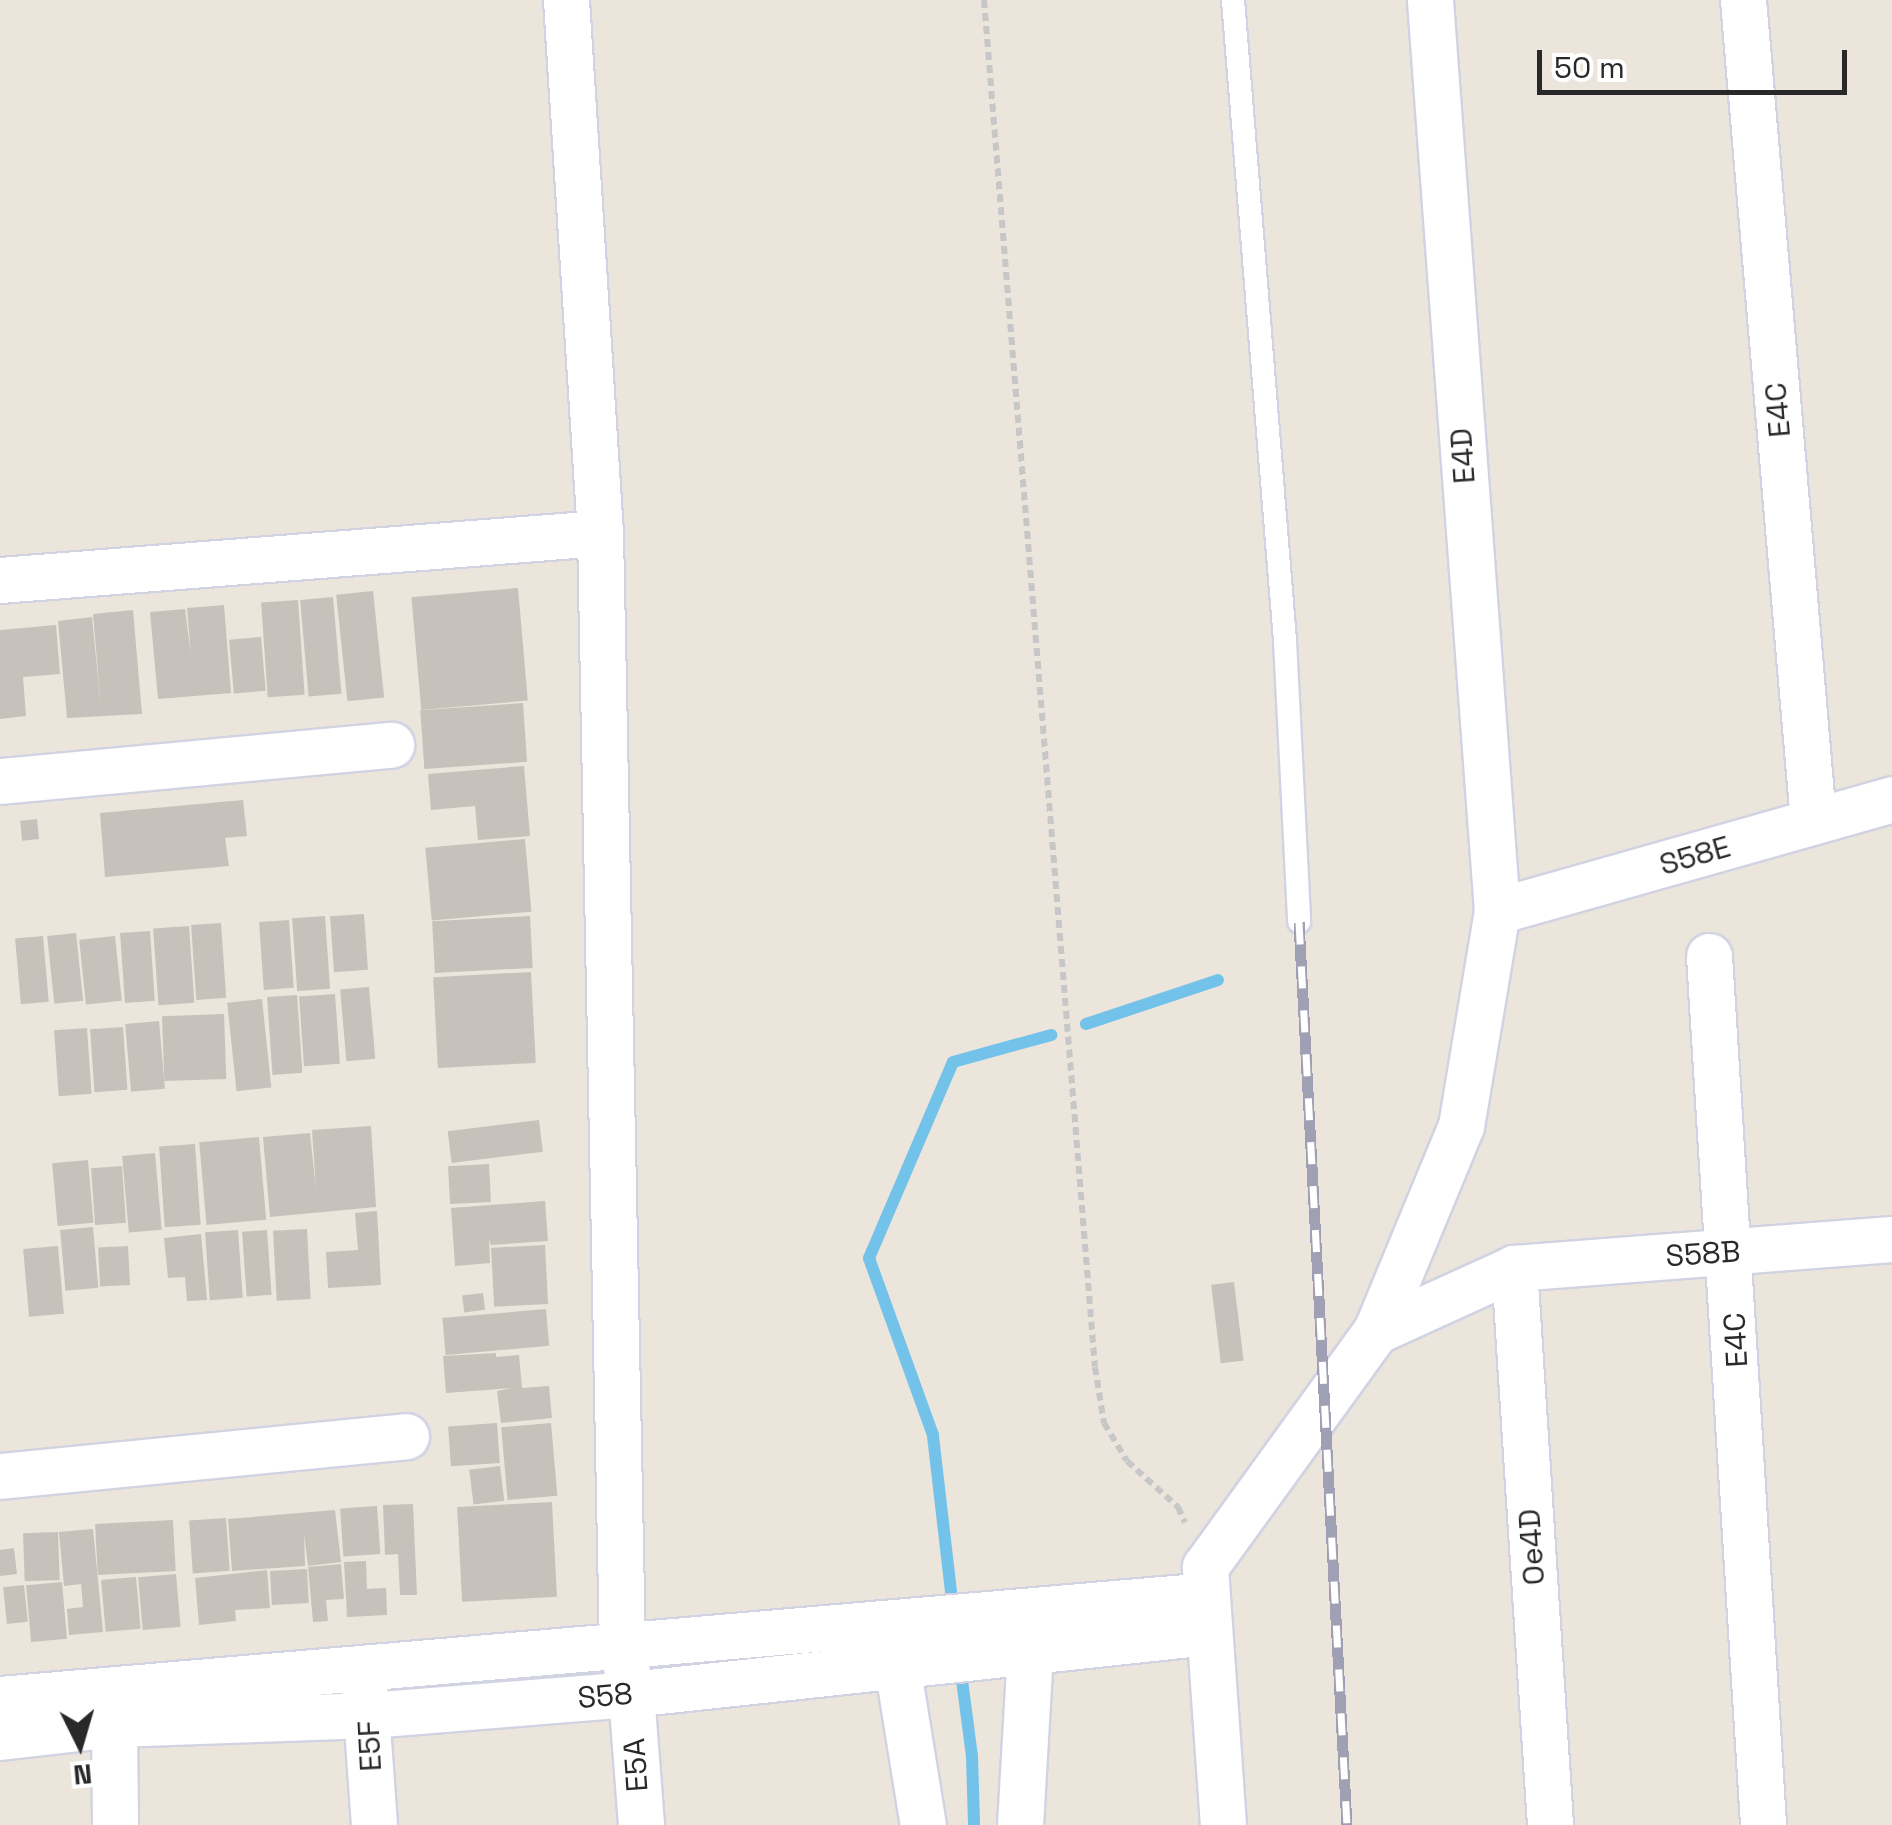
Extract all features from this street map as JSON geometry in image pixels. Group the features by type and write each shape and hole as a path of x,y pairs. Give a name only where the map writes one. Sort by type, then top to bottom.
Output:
{"street":[{"name":"E5A","path":"566,0 600,533 622,1645 631,1694 641,1825"},
{"name":"E4D","path":"1430,0 1498,911"},
{"name":"E4C","path":"1743,0 1813,820"},
{"path":"0,580 600,533"},
{"path":"0,781 390,746"},
{"name":"S58E","path":"1498,911 1892,799"},
{"path":"1223,1825 1207,1598 1376,1331 1461,1126 1498,911"},
{"name":"E4C","path":"1709,956 1731,1251 1763,1825"},
{"name":"S58B","path":"1514,1268 1892,1239"},
{"path":"1376,1331 1514,1268"},
{"name":"Oe4D","path":"1514,1268 1550,1825"},
{"path":"0,1476 406,1436"},
{"name":"S58","path":"0,1699 1207,1598"},
{"name":"S58","path":"0,1736 114,1724 369,1715 631,1694 1030,1650 1207,1598"},
{"path":"1020,1825 1030,1650"},
{"path":"898,1665 923,1825"},
{"name":"E5F","path":"362,1668 369,1715 374,1825"},
{"path":"114,1724 115,1825"}],"lane":[{"path":"1232,0 1286,641 1299,922"}],"path":[{"path":"984,0 1095,1366 1104,1423 1128,1461 1178,1507 1207,1598"}],"building":[{"path":"518,588 528,701 421,710 411,597"},
{"path":"373,591 384,697 347,701 336,595"},
{"path":"333,597 341,694 309,697 300,600"},
{"path":"298,600 305,695 268,697 261,603"},
{"path":"224,605 231,693 158,699 150,612 185,609 191,655 187,608"},
{"path":"133,610 142,714 67,718 58,621 92,617 101,708 93,614"},
{"path":"56,625 60,674 23,677 26,716 0,719 0,630"},
{"path":"261,637 266,691 234,694 229,640"},
{"path":"523,703 527,762 424,769 420,710"},
{"path":"524,766 530,836 478,840 475,806 431,810 428,774"},
{"path":"243,800 247,836 225,838 229,866 105,877 100,813"},
{"path":"37,819 39,839 22,841 20,821"},
{"path":"525,839 531,912 432,920 425,848"},
{"path":"364,914 368,970 334,972 330,916"},
{"path":"325,916 330,989 297,991 292,918"},
{"path":"530,916 533,968 435,973 432,921"},
{"path":"289,920 294,988 264,990 259,922"},
{"path":"221,923 226,998 196,1000 191,925"},
{"path":"189,926 194,1003 158,1005 153,929"},
{"path":"150,931 155,1001 125,1003 120,933"},
{"path":"76,933 83,1001 54,1004 47,936"},
{"path":"43,936 49,1002 21,1004 15,938"},
{"path":"115,936 122,1001 86,1004 79,940"},
{"path":"531,972 536,1063 438,1068 433,977"},
{"path":"369,987 375,1059 346,1061 340,990"},
{"path":"335,994 340,1064 304,1066 299,997"},
{"path":"297,995 302,1073 273,1075 267,997"},
{"path":"262,999 271,1088 236,1091 227,1003"},
{"path":"224,1014 226,1079 164,1081 162,1016"},
{"path":"159,1021 165,1089 131,1092 125,1024"},
{"path":"123,1027 127,1090 94,1092 90,1029"},
{"path":"87,1028 92,1094 59,1096 54,1030"},
{"path":"539,1120 543,1152 452,1163 448,1131"},
{"path":"371,1126 376,1207 270,1217 263,1137 310,1133 316,1190 312,1130"},
{"path":"259,1137 266,1220 206,1225 199,1142"},
{"path":"195,1144 201,1225 165,1227 159,1147"},
{"path":"155,1153 162,1230 129,1233 122,1156"},
{"path":"88,1160 93,1223 58,1226 52,1163"},
{"path":"489,1164 491,1202 450,1204 448,1166"},
{"path":"122,1166 126,1223 95,1225 91,1168"},
{"path":"545,1201 548,1241 491,1245 489,1239 490,1263 455,1266 451,1208"},
{"path":"377,1211 381,1285 328,1288 326,1252 358,1250 355,1213"},
{"path":"93,1227 98,1288 65,1291 60,1230"},
{"path":"307,1229 311,1299 277,1301 273,1231"},
{"path":"238,1230 243,1298 210,1300 205,1232"},
{"path":"267,1230 272,1295 247,1297 242,1232"},
{"path":"201,1234 207,1300 187,1301 185,1277 168,1278 164,1238"},
{"path":"545,1245 548,1304 494,1307 491,1248"},
{"path":"58,1246 64,1314 29,1317 23,1249"},
{"path":"128,1246 130,1285 100,1287 98,1248"},
{"path":"1234,1282 1244,1360 1221,1363 1211,1285"},
{"path":"483,1293 485,1310 464,1312 462,1296"},
{"path":"546,1309 549,1346 446,1355 442,1318"},
{"path":"496,1353 496,1357 519,1355 522,1388 549,1386 552,1418 501,1423 497,1391 512,1388 446,1393 443,1356"},
{"path":"497,1423 500,1463 451,1466 448,1426"},
{"path":"551,1423 557,1496 508,1500 501,1427"},
{"path":"500,1466 504,1501 473,1505 469,1470"},
{"path":"552,1502 557,1597 462,1602 457,1507"},
{"path":"413,1504 417,1595 400,1595 398,1554 385,1555 383,1505"},
{"path":"377,1506 380,1554 343,1556 340,1509"},
{"path":"335,1510 341,1562 308,1566 304,1534 305,1566 232,1571 228,1519"},
{"path":"226,1518 230,1571 193,1573 189,1521"},
{"path":"173,1520 176,1571 98,1575 95,1524"},
{"path":"93,1529 103,1632 69,1635 67,1609 83,1607 81,1584 64,1586 59,1532"},
{"path":"58,1532 60,1580 25,1581 23,1533"},
{"path":"14,1548 17,1574 0,1576 0,1550"},
{"path":"366,1561 367,1589 386,1588 387,1615 347,1617 344,1562"},
{"path":"341,1564 344,1599 326,1600 328,1621 313,1622 308,1567"},
{"path":"307,1569 309,1603 272,1605 270,1571"},
{"path":"267,1570 270,1608 235,1610 236,1621 199,1625 195,1578"},
{"path":"176,1574 181,1627 143,1630 138,1577"},
{"path":"136,1577 141,1629 106,1632 101,1580"},
{"path":"62,1582 67,1639 31,1642 26,1585"},
{"path":"24,1585 28,1622 7,1624 3,1587"}],"waterway":[{"path":"1086,1024 1218,980"},
{"path":"953,1609 933,1435 869,1258 953,1062 1051,1035"},
{"path":"960,1665 972,1756 974,1825"}],"railway":[{"path":"1299,922 1347,1825"}]}
